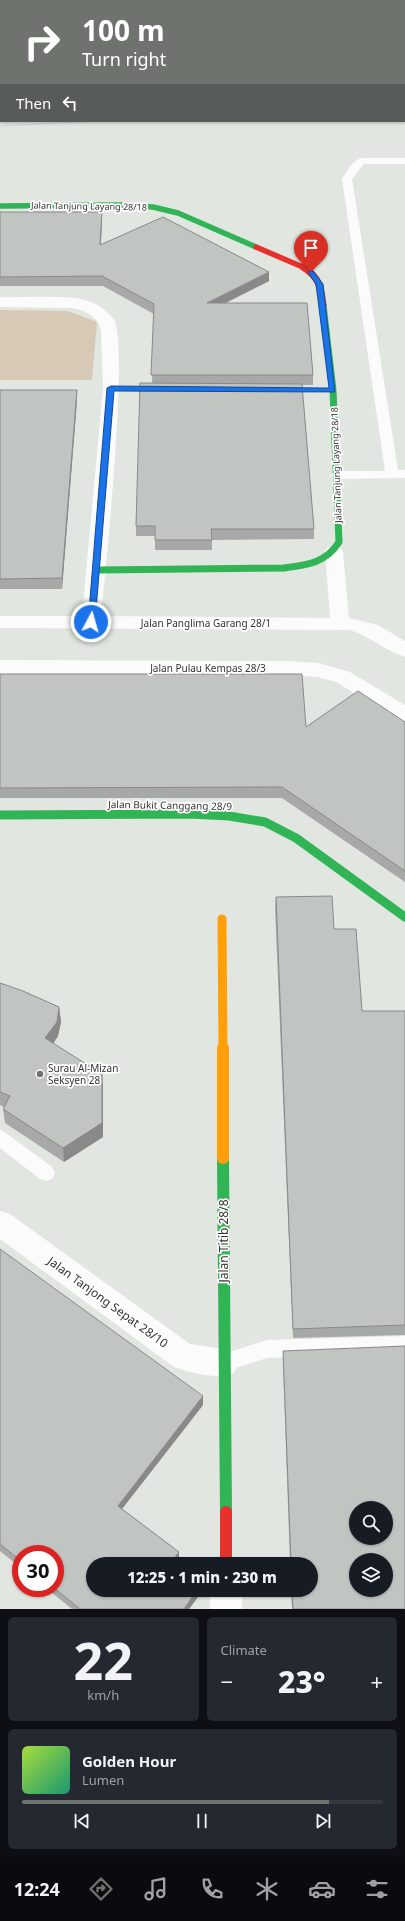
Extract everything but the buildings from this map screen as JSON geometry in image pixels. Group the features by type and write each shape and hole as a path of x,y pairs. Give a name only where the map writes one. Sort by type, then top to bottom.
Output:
{"street":[{"name":"Jalan Tanjung Layang 28/18","path":"0,206 120,205 153,207 178,214 306,268 316,277 320,284 333,390 339,542 334,552"},
{"path":"0,302 71,303 85,305 107,320 109,331 111,388 91,622"},
{"path":"96,570 284,568 309,565 325,559 334,552"},
{"path":"334,552 340,624"},
{"name":"Jalan Panglima Garang 28/1","path":"0,622 351,624 371,630 405,650"},
{"name":"Jalan Pulau Kempas 28/3","path":"0,667 290,668 318,670 343,677 405,715"},
{"name":"Jalan Bukit Canggang 28/9","path":"0,815 190,814 229,816 265,822 296,838 405,916"},
{"name":"Jalan Titib 28/8","path":"222,919 226,1557"},
{"name":"Jalan Tanjong Sepat 28/10","path":"0,1223 184,1357 224,1363"},
{"path":"226,1597 226,1609"}],"lane":[{"path":"392,474 347,179 353,169 361,161 405,161"},
{"path":"111,388 174,389"},
{"path":"269,390 333,390"},
{"path":"336,474 405,474"},
{"path":"0,1138 46,1173"},
{"path":"224,1363 267,1349 405,1345"}],"shaded area":[{"path":"0,310 68,311 97,322 92,380 0,380"}],"tram line":[{"path":"0,126 77,122"}],"traffic: fast":[{"path":"0,206 120,205 153,207 178,213 256,247"},
{"path":"97,570 284,568 308,565 322,560 334,550 339,542 333,390 323,305"},
{"path":"0,815 190,814 229,816 265,822 296,838 405,917"},
{"path":"223,1158 226,1512"}],"traffic: slow":[{"path":"222,919 223,1158"}],"traffic: jam":[{"path":"256,247 292,261 310,272 320,284 323,305"},
{"path":"226,1512 226,1557"}],"place":[{"name":"Surau Al-Mizan Seksyen 28","path":"40,1074"}],"route":[{"path":"91,622 111,388 333,390 320,284 311,272"}]}
